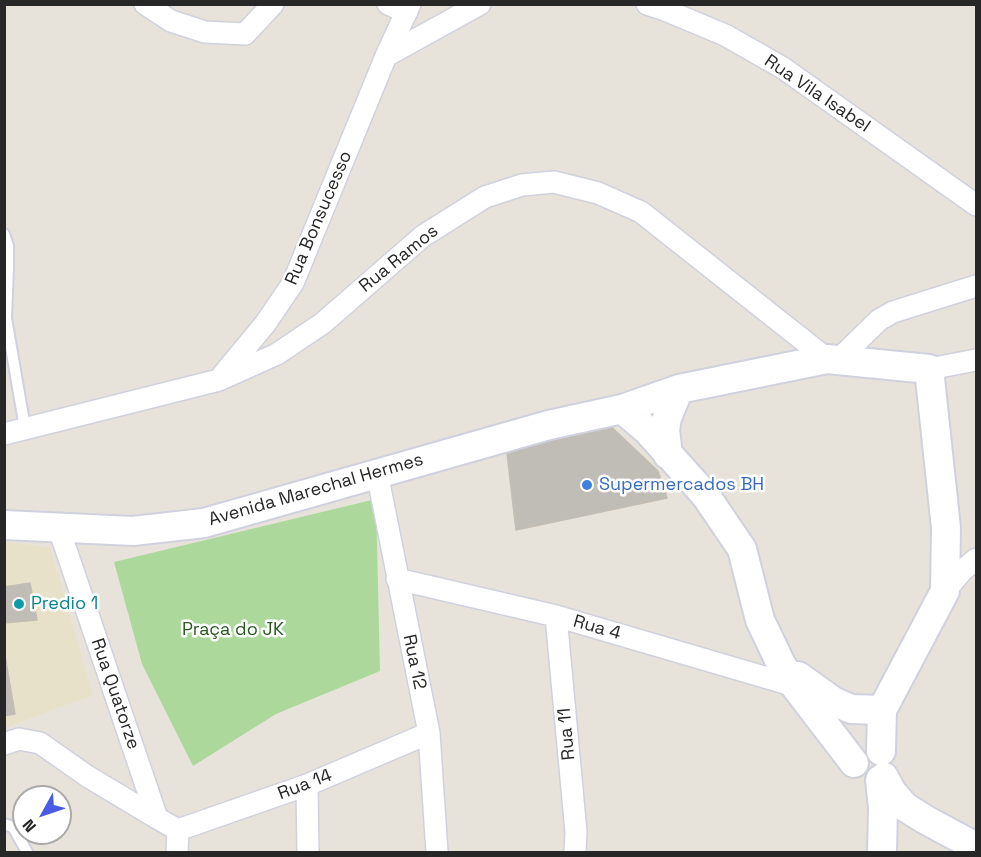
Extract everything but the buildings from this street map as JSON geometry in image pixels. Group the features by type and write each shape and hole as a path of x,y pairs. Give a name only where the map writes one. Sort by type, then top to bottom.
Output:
{"street":[{"path":"145,4 171,21 205,32 245,34 273,4"},
{"path":"386,56 480,4"},
{"name":"Rua Vila Isabel","path":"647,4 725,35 783,68 976,205"},
{"name":"Rua Bonsucesso","path":"219,380 265,324 293,283 386,56 402,7"},
{"name":"Rua Ramos","path":"219,380 277,354 322,323 423,236 485,197 522,185 554,182 598,193 641,212 833,360"},
{"path":"833,360 879,320 893,312 976,286"},
{"name":"Avenida Marechal Hermes","path":"4,525 133,531 204,523 549,425 622,409 679,389 833,360 929,369"},
{"path":"976,360 929,369 948,538 966,549 976,550"},
{"path":"15,431 219,380"},
{"path":"668,456 667,418 679,389"},
{"path":"622,409 647,430 706,496 742,549 760,620 788,675 875,768 905,807 976,847"},
{"name":"Rua 12","path":"377,473 429,733 437,852"},
{"name":"Rua Quatorze","path":"58,526 157,818"},
{"path":"945,591 946,528"},
{"path":"882,841 875,768 882,710 945,591 976,559"},
{"name":"Rua 4","path":"397,579 556,616 788,675"},
{"name":"Rua 11","path":"556,616 576,832 575,852"},
{"path":"788,675 833,701 861,711 882,710"},
{"name":"Rua 14","path":"177,830 307,785 429,733"},
{"path":"4,744 19,739 40,742 87,776 177,830 177,852"},
{"path":"307,785 308,852"}],"lane":[{"path":"4,234 8,246 6,318 15,431"},
{"path":"4,824 13,827 27,852"}],"shaded area":[{"path":"5,542 50,547 93,695 5,728"}],"green space":[{"name":"Praça do JK","path":"376,499 380,671 276,714 193,766 142,664 114,562"}],"place":[{"name":"Supermercados BH","path":"587,485"},
{"name":"Predio 1","path":"19,604"}]}
